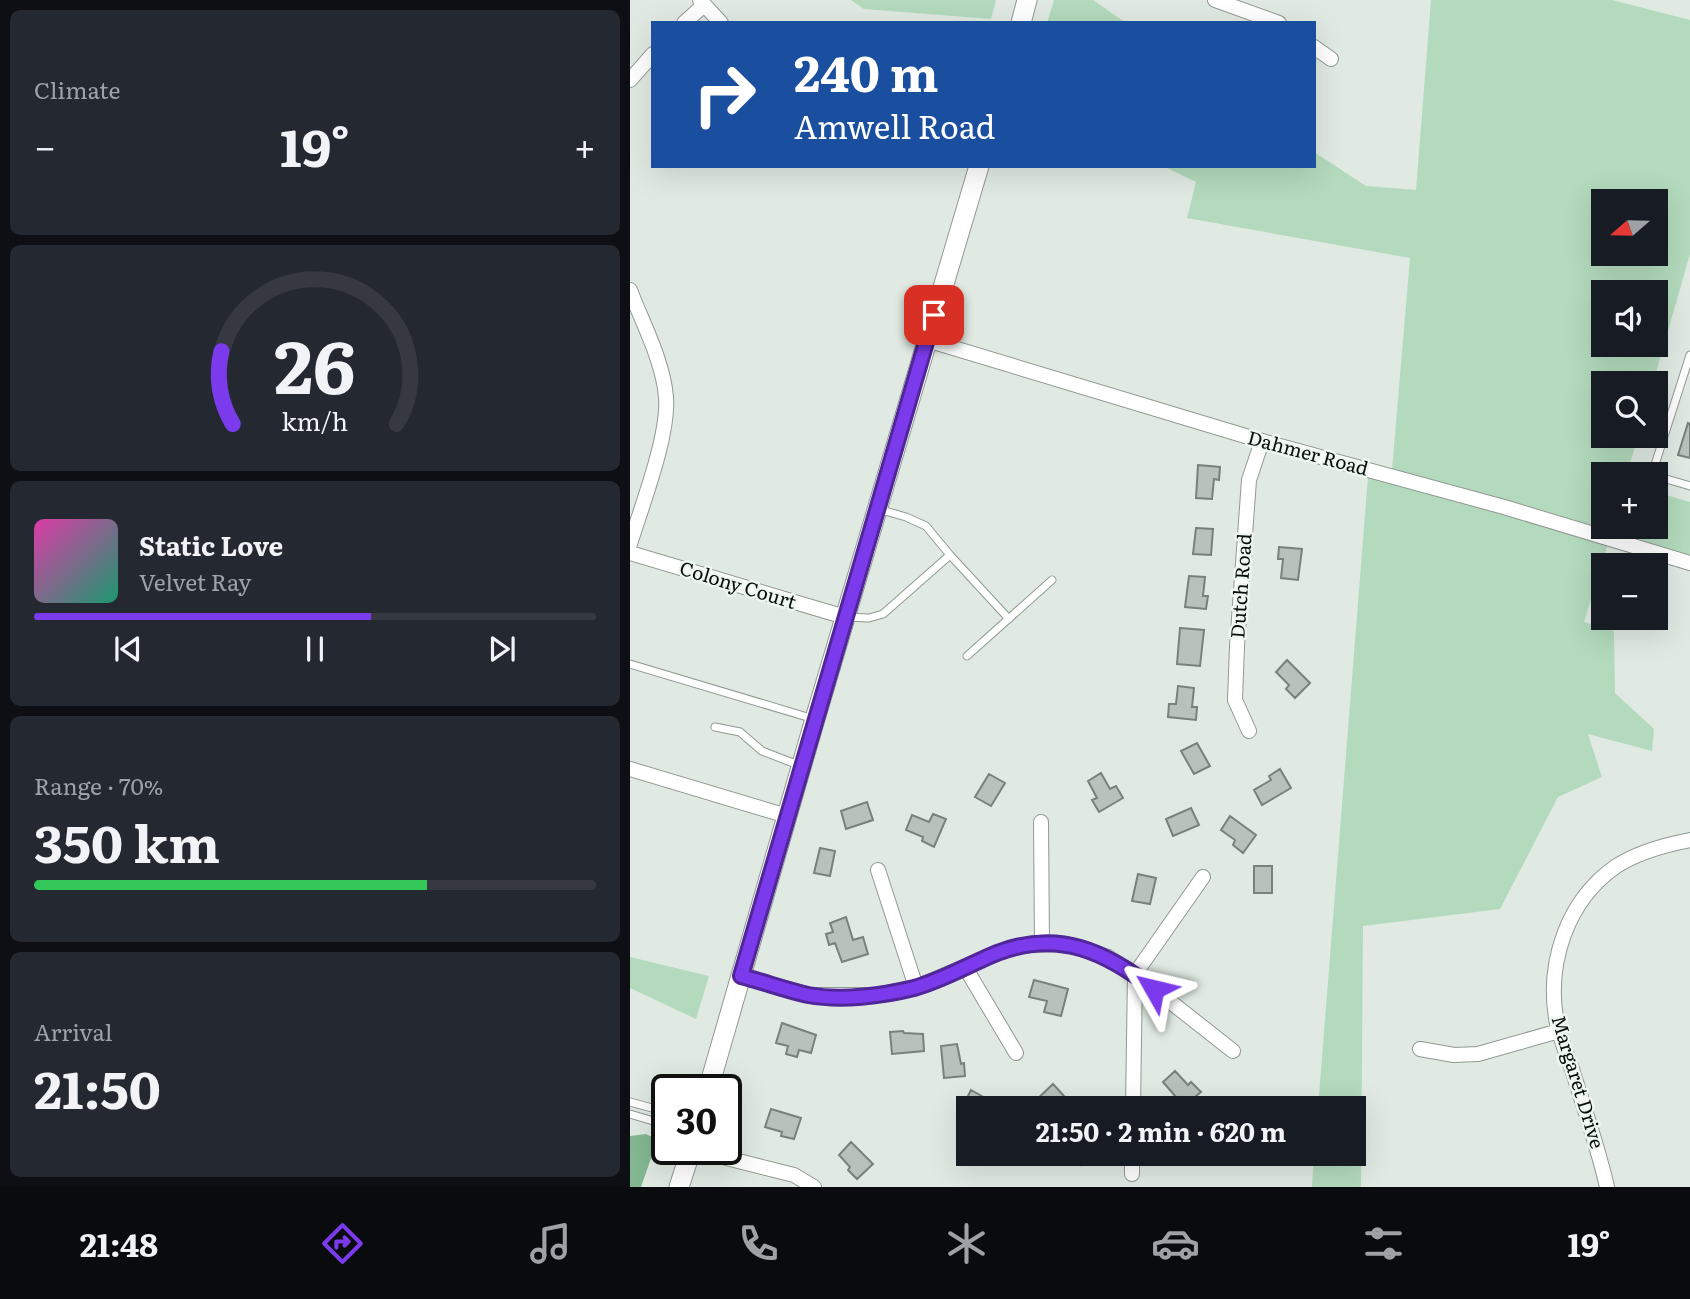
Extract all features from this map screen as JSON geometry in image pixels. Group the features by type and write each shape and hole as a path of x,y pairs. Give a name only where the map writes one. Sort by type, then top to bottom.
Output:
{"main road":[{"path":"1022,21 1027,0"},
{"path":"713,1074 978,168"},
{"path":"679,1187 687,1165"}],"street":[{"path":"1215,0 1273,21"},
{"path":"686,21 702,2 719,21"},
{"path":"1316,48 1331,59"},
{"path":"630,80 651,56"},
{"path":"630,290 663,377 666,398 662,436 630,544"},
{"name":"Dahmer Road","path":"927,340 1262,441 1504,507 1690,563"},
{"name":"Dutch Road","path":"1249,731 1235,700 1237,646 1249,480 1262,441"},
{"name":"Colony Court","path":"630,553 845,617"},
{"path":"630,769 787,816"},
{"path":"1041,821 1042,944"},
{"name":"Margaret Drive","path":"1607,1187 1559,1031 1554,989 1555,964 1560,944 1575,910 1587,893 1615,867 1661,846 1690,839"},
{"path":"878,870 916,987"},
{"path":"1133,1096 1135,974 1203,877"},
{"path":"741,976 810,995 875,995 916,987 999,952 1026,945 1066,944 1108,957 1135,974 1233,1051"},
{"path":"965,967 1016,1053"},
{"path":"1420,1049 1454,1055 1478,1054 1559,1031"},
{"path":"742,1162 794,1175 814,1187"},
{"path":"1132,1166 1132,1174"}],"lane":[{"path":"1658,462 1690,355"},
{"path":"1668,479 1690,486"},
{"path":"877,509 926,526 1009,619"},
{"path":"1630,545 1632,539"},
{"path":"845,617 869,618 883,614 950,555"},
{"path":"967,656 1052,580"},
{"path":"630,664 815,719"},
{"path":"715,727 740,732 762,751 801,766"},
{"path":"630,1102 651,1108"},
{"path":"630,1114 651,1120"}],"shaded area":[{"path":"851,0 996,0 991,19 864,9"},
{"path":"1054,0 1093,0 1123,21 1048,21"},
{"path":"1431,0 1612,0 1690,20 1690,254 1668,331 1668,280 1591,280 1591,357 1660,357 1656,371 1591,371 1591,448 1635,448 1630,462 1591,462 1591,539 1609,539 1605,553 1591,553 1591,599 1584,622 1591,624 1591,630 1614,631 1615,693 1654,729 1652,751 1588,734 1602,777 1558,797 1500,909 1363,926 1362,1096 1319,1096 1369,464 1392,470 1410,258 1187,218 1196,182 1167,168 1316,168 1316,153 1366,186 1416,190"},
{"path":"1668,496 1690,502 1690,558 1627,539 1668,539"},
{"path":"630,957 709,976 696,1019 630,988"},
{"path":"646,1134 651,1136 651,1158 641,1187 630,1187 630,1136"},
{"path":"1313,1166 1361,1166 1361,1187 1312,1187"}],"building":[{"path":"1688,423 1690,424 1690,458 1678,455"},
{"path":"1198,465 1220,467 1219,480 1214,479 1212,499 1196,498"},
{"path":"1196,528 1213,529 1211,555 1193,554"},
{"path":"1279,547 1302,549 1298,580 1281,578 1283,559 1278,559"},
{"path":"1189,576 1205,577 1203,596 1208,596 1206,609 1185,607"},
{"path":"1180,628 1204,630 1200,666 1177,664"},
{"path":"1287,660 1310,683 1295,698 1286,689 1289,685 1276,672"},
{"path":"1178,686 1194,688 1192,707 1197,707 1196,720 1168,717 1169,704 1176,704"},
{"path":"1197,743 1210,766 1194,774 1181,751"},
{"path":"1280,769 1291,788 1262,805 1254,790 1271,780 1269,776"},
{"path":"1101,773 1110,789 1116,786 1123,798 1099,812 1092,800 1097,798 1088,781"},
{"path":"989,774 1005,783 991,806 975,797"},
{"path":"867,802 873,820 846,829 841,811"},
{"path":"1191,808 1199,825 1173,836 1166,819"},
{"path":"933,814 946,819 934,847 922,841 923,837 906,830 912,815 929,822"},
{"path":"1230,816 1256,835 1243,853 1233,845 1235,840 1221,830"},
{"path":"820,848 835,851 830,876 814,873"},
{"path":"1254,866 1272,866 1272,893 1254,893"},
{"path":"1138,874 1156,878 1150,904 1132,901"},
{"path":"846,917 853,940 863,937 868,954 842,962 835,943 829,945 826,934 833,932 830,923"},
{"path":"1034,980 1068,989 1061,1016 1044,1012 1047,1001 1029,997"},
{"path":"782,1023 816,1035 811,1053 799,1050 797,1057 786,1054 788,1046 776,1043"},
{"path":"890,1032 923,1034 924,1051 892,1054"},
{"path":"957,1044 961,1064 964,1063 965,1076 944,1078 941,1046"},
{"path":"1175,1071 1188,1085 1191,1082 1201,1092 1196,1096 1175,1096 1163,1082"},
{"path":"1053,1084 1064,1096 1040,1096"},
{"path":"971,1090 982,1096 968,1096"},
{"path":"771,1109 801,1118 794,1139 781,1136 782,1132 765,1127"},
{"path":"851,1142 873,1164 857,1179 839,1155"}],"route":[{"path":"934,315 741,976 810,995 875,995 916,987 999,952 1026,945 1066,944 1108,957 1154,989"}]}
